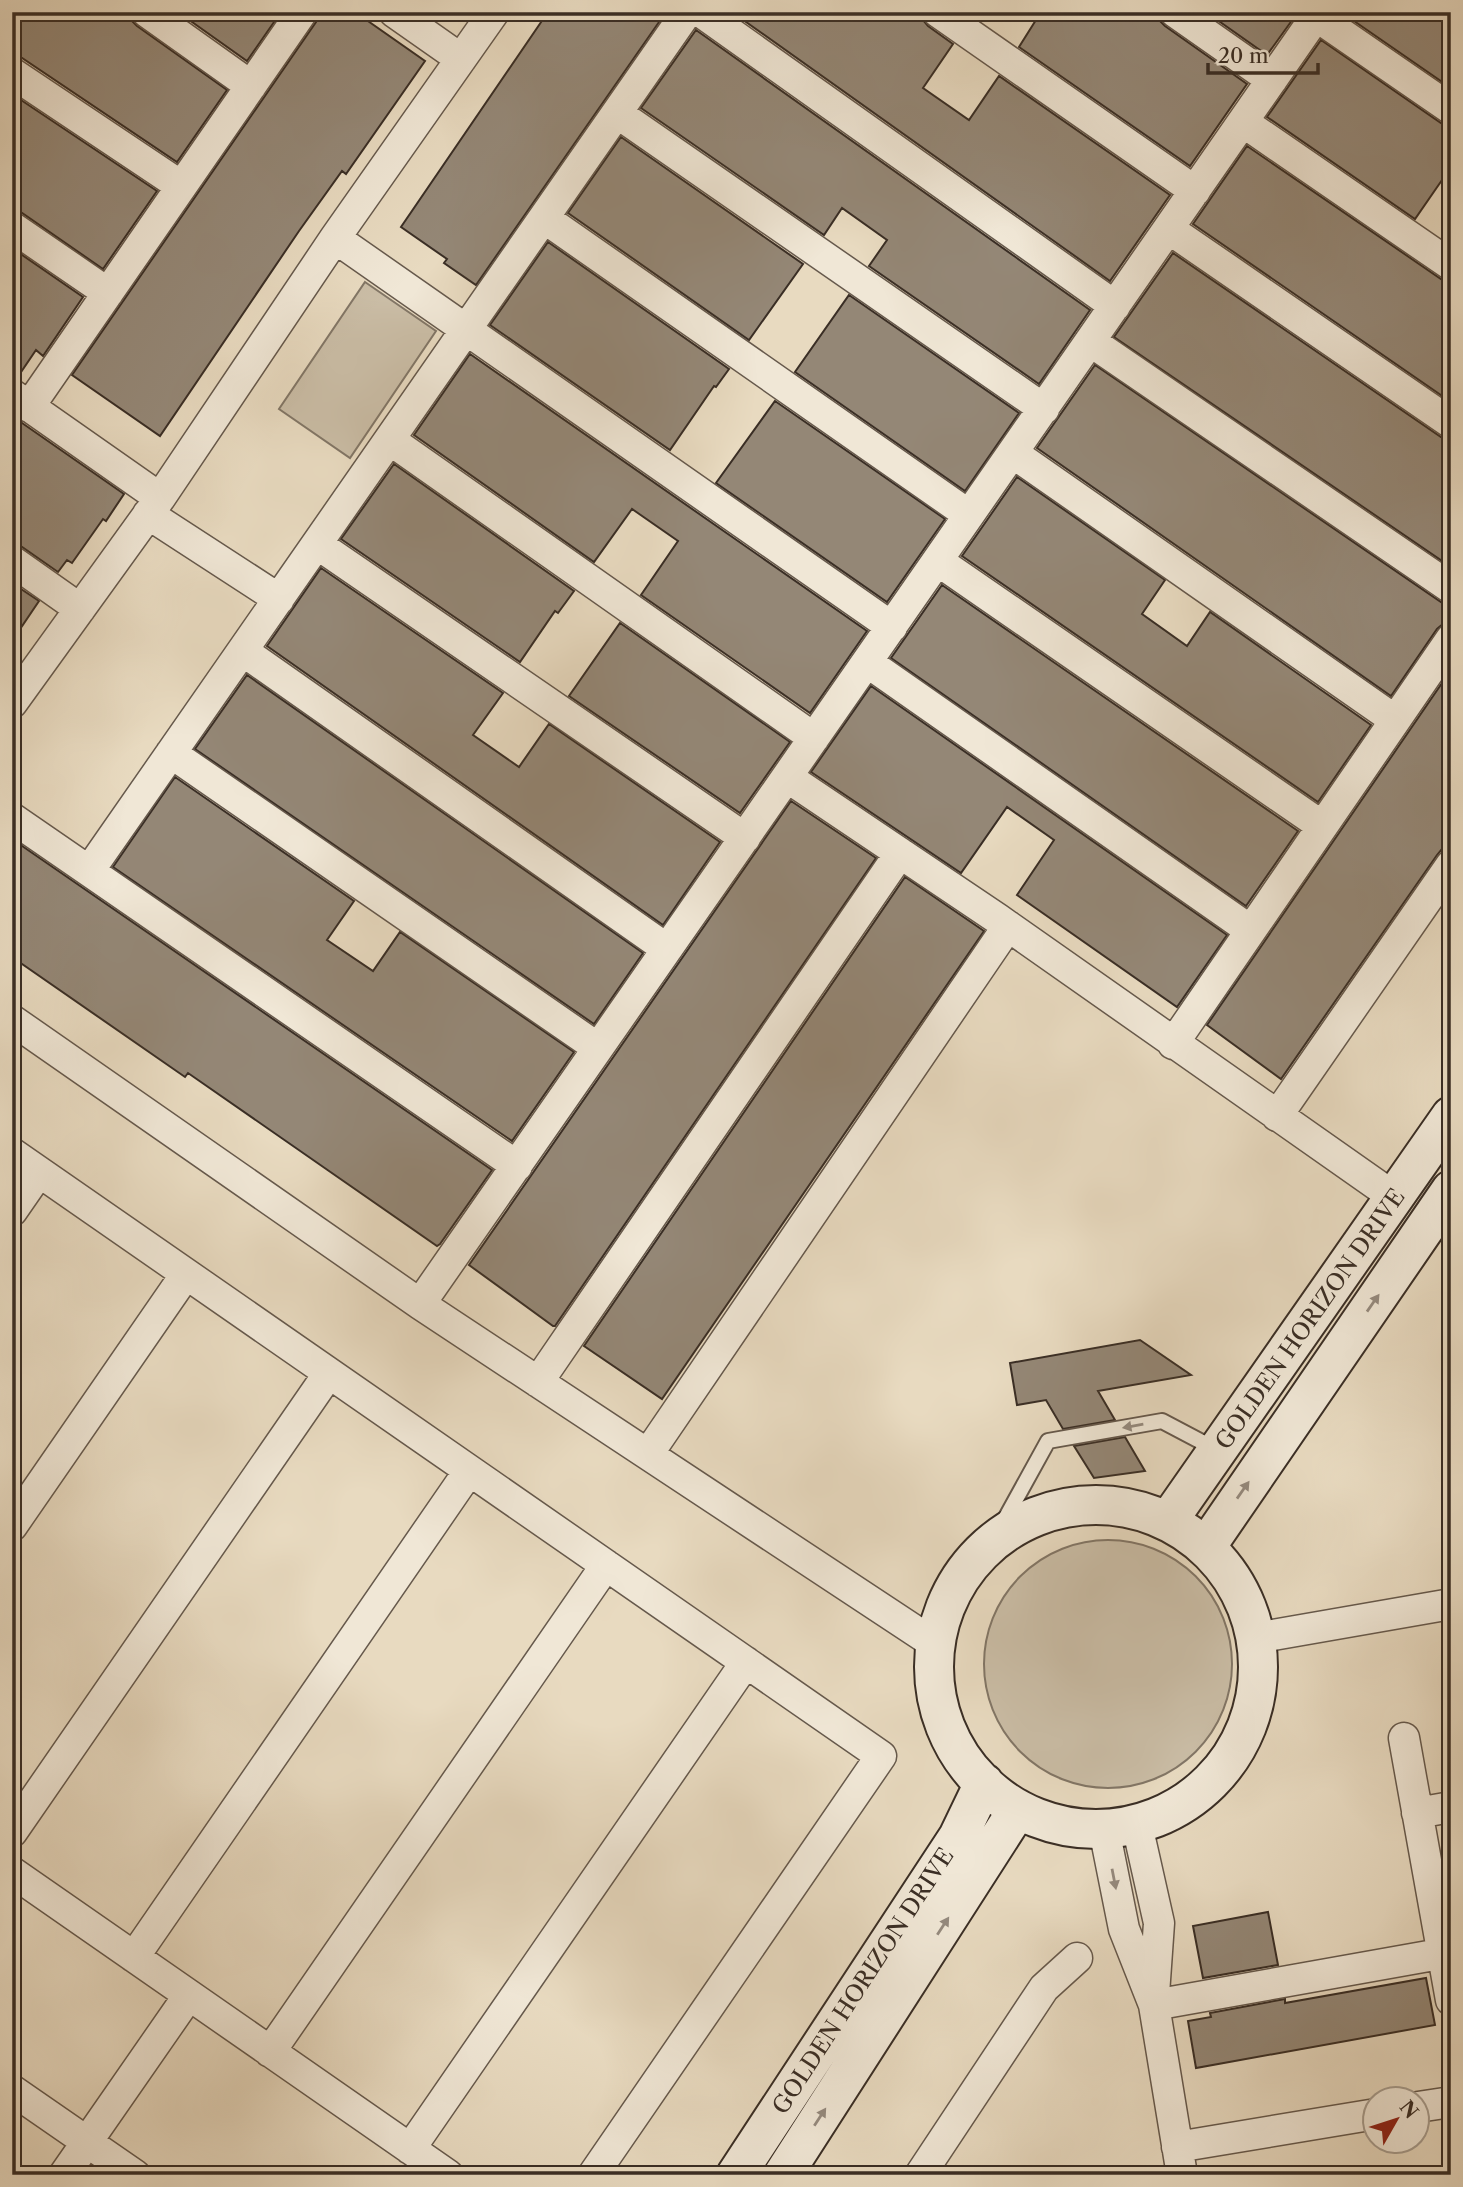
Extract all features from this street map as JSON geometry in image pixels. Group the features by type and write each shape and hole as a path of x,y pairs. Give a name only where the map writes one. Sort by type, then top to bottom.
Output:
{"street":[{"path":"147,12 251,86"},
{"path":"279,599 20,401 108,293 302,12"},
{"path":"394,12 461,59"},
{"path":"12,703 154,506 335,238 494,12"},
{"path":"89,871 687,12"},
{"path":"701,12 1115,306"},
{"path":"938,12 1195,191"},
{"path":"1175,12 1272,80"},
{"path":"420,1304 1318,14 1451,109"},
{"path":"12,73 181,186"},
{"path":"617,113 1044,409"},
{"path":"1243,122 1451,265"},
{"path":"544,218 969,515"},
{"path":"12,227 108,293"},
{"path":"1169,229 1451,423"},
{"path":"335,238 892,627"},
{"path":"1090,341 1451,588"},
{"path":"390,440 814,738"},
{"path":"1013,453 1395,720"},
{"path":"317,544 745,838"},
{"path":"12,561 80,609"},
{"path":"937,561 1322,826"},
{"path":"1172,1044 1451,639"},
{"path":"243,651 667,949"},
{"path":"867,662 1250,930"},
{"path":"171,753 598,1048"},
{"path":"787,777 1008,926 1172,1044 1394,1197"},
{"path":"12,818 517,1166"},
{"path":"538,1381 900,853"},
{"path":"1277,1116 1451,865"},
{"path":"648,1454 1008,926"},
{"path":"12,1020 420,1304 935,1644"},
{"name":"GOLDEN HORIZON DRIVE","path":"1168,1521 1451,1116"},
{"path":"12,1153 881,1756 593,2175"},
{"path":"12,1211 39,1172"},
{"name":"GOLDEN HORIZON DRIVE","path":"1206,1547 1451,1190"},
{"path":"12,1526 186,1274"},
{"path":"12,1832 329,1373"},
{"path":"134,1957 469,1471"},
{"path":"1109,1504 1129,1508 1168,1521 1206,1547 1224,1566 1249,1612 1259,1665 1251,1718 1240,1743 1216,1776 1186,1803 1162,1816 1120,1827 1074,1828 1045,1821 1018,1809 984,1783 964,1760 948,1734 938,1705 934,1674 935,1644 942,1614 954,1586 972,1561 994,1539 1020,1522 1048,1510 1078,1505 1109,1504"},
{"path":"270,2052 606,1565"},
{"path":"1256,1638 1451,1604"},
{"path":"410,2149 746,1662"},
{"path":"1404,1738 1447,1953 1451,2000"},
{"name":"GOLDEN HORIZON DRIVE","path":"736,2175 958,1837 984,1783"},
{"path":"1417,1813 1451,1807"},
{"name":"GOLDEN HORIZON DRIVE","path":"783,2175 1018,1809"},
{"path":"1120,1827 1124,1929 1154,2005 1180,2161 1362,2117"},
{"path":"12,1872 448,2175"},
{"path":"1154,2005 1447,1953"},
{"path":"920,2175 1044,1989 1077,1958"},
{"path":"64,2175 189,1995"},
{"path":"12,2090 135,2175"},
{"path":"1432,2105 1451,2102"}],"lane":[{"path":"994,1539 1048,1441 1162,1422 1218,1451"}],"shaded area":[{"path":"365,282 436,331 350,458 279,409"},
{"path":"1108,1540 1155,1550 1177,1561 1195,1577 1211,1595 1222,1617 1232,1664 1222,1711 1211,1733 1195,1751 1177,1767 1155,1778 1108,1788 1061,1778 1039,1767 1021,1751 1005,1733 994,1711 984,1664 994,1617 1005,1595 1021,1577 1039,1561 1061,1550"}],"building":[{"path":"12,12 130,12 131,20 137,26 227,90 177,162 22,58 12,56"},
{"path":"178,12 281,12 247,61"},
{"path":"319,12 355,12 425,61 346,174 342,171 299,231 160,436 72,375 316,22"},
{"path":"548,12 666,12 476,285 444,263 447,259 401,227"},
{"path":"732,12 921,12 928,26 953,44 923,88 969,120 999,76 1170,195 1110,281"},
{"path":"1041,12 1158,12 1159,20 1165,26 1247,84 1190,166 1019,47"},
{"path":"1206,12 1298,12 1267,55"},
{"path":"1341,12 1431,12 1451,26 1451,88"},
{"path":"696,30 1090,310 1039,384 869,266 887,240 842,208 824,235 641,108"},
{"path":"1321,40 1441,123 1451,126 1451,167 1415,219 1267,117"},
{"path":"12,94 157,191 103,269 22,213 12,210"},
{"path":"621,137 803,264 749,340 568,213"},
{"path":"1247,146 1441,279 1451,282 1451,402 1193,224"},
{"path":"548,242 729,369 716,387 714,386 670,450 490,325"},
{"path":"12,248 83,297 43,356 36,350 17,378 12,378"},
{"path":"1173,253 1441,437 1451,440 1451,567 1114,337"},
{"path":"849,295 1019,413 965,491 795,372"},
{"path":"470,354 867,631 810,713 641,595 678,541 632,509 594,562 414,435"},
{"path":"1095,365 1441,602 1451,605 1451,622 1437,629 1391,696 1037,448"},
{"path":"775,401 945,519 887,602 716,483"},
{"path":"12,416 124,494 72,563 67,560 58,572 22,547 12,544"},
{"path":"394,464 574,591 558,613 555,611 520,662 341,539"},
{"path":"1017,477 1165,580 1142,614 1187,646 1210,612 1371,725 1318,802 962,556"},
{"path":"321,568 503,693 473,735 519,767 549,724 720,842 663,925 267,646"},
{"path":"12,583 39,601 12,641"},
{"path":"942,585 1298,831 1246,906 891,658"},
{"path":"620,623 790,742 740,813 569,696"},
{"path":"1451,670 1451,838 1281,1079 1207,1025"},
{"path":"247,675 643,953 594,1024 195,749"},
{"path":"871,686 1227,935 1177,1007 1017,895 1054,840 1007,807 961,873 811,772"},
{"path":"175,777 354,901 327,940 373,971 400,932 574,1052 512,1141 113,867"},
{"path":"791,801 876,858 553,1326 469,1265"},
{"path":"12,839 492,1170 440,1244 437,1246 188,1073 185,1077 12,957"},
{"path":"905,877 984,931 662,1399 584,1346"},
{"path":"1140,1340 1191,1375 1098,1391 1115,1420 1063,1429 1046,1400 1017,1405 1010,1363"},
{"path":"1125,1437 1145,1471 1094,1478 1074,1446"},
{"path":"1268,1912 1278,1965 1203,1978 1193,1926"},
{"path":"1426,1978 1435,2025 1196,2068 1188,2021 1211,2017 1210,2013 1285,1999 1285,2003"}]}
